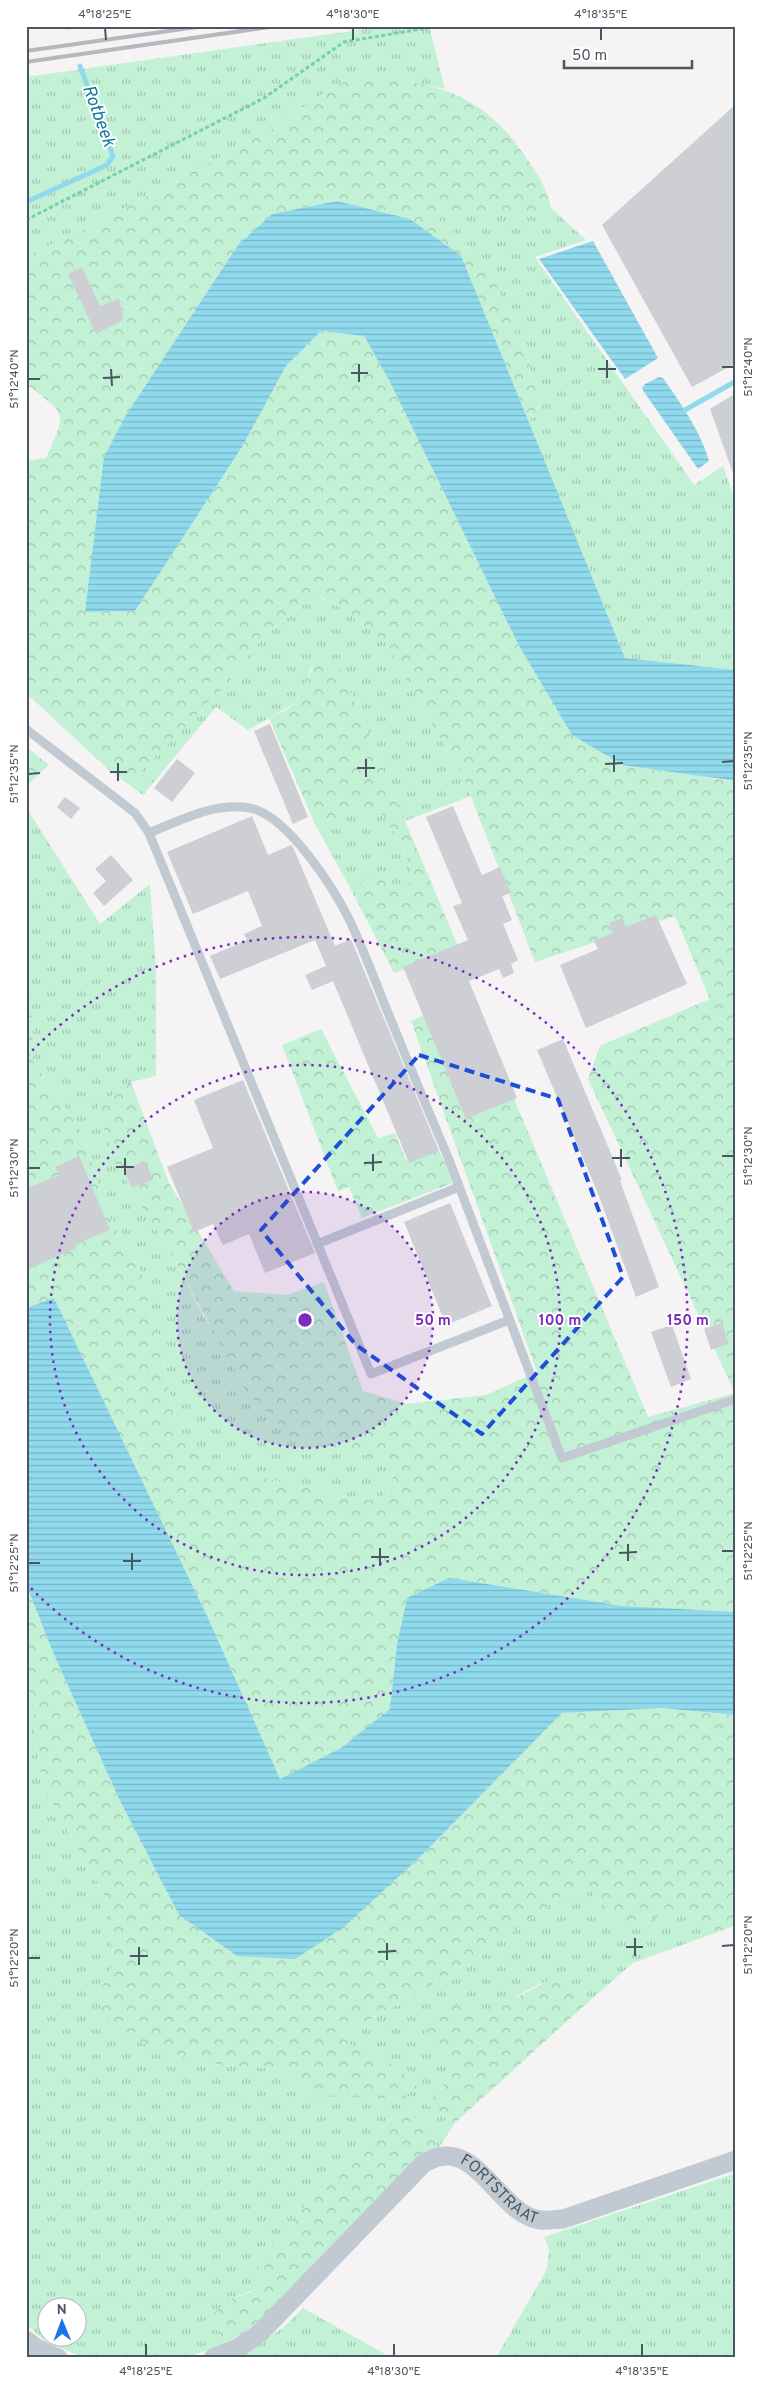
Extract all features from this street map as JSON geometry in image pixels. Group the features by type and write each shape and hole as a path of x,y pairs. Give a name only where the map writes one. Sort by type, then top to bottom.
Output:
{"street":[{"name":"FORTSTRAAT","path":"213,2358 238,2348 259,2334 424,2163 439,2156 458,2157 471,2165 521,2213 540,2220 563,2218 736,2160"},
{"path":"26,2340 36,2348 58,2358"}],"lane":[{"path":"26,729 135,812 149,833 371,1374 510,1320"},
{"path":"149,833 202,812 239,806 256,810 273,818 291,834 325,880 348,917 459,1187 562,1458 736,1400"},
{"path":"317,1244 459,1187"}],"path":[{"path":"26,220 264,98 344,42 439,26"}],"highlighted area":[{"path":"419,1055 558,1099 623,1277 482,1434 356,1345 261,1230"}],"green space":[{"path":"387,26 429,26 445,89 390,78 357,74 318,97 274,128 93,225 26,256 26,77"},
{"path":"357,74 430,86 451,93 471,103 490,116 507,133 541,180 551,208 530,215 444,213 442,221 486,262 526,352 540,405 528,423 460,256 410,219 337,201 272,214 238,245 126,415 135,611 242,447 286,366 321,331 364,336 390,382 518,644 572,735 714,779 736,781 736,1612 407,1598 397,1644 390,1709 341,1748 280,1780 209,1620 54,1299 26,1308 26,966 32,1006 33,1061 86,1139 102,1203 142,1274 178,1427 209,1465 345,1497 381,1501 397,1469 359,1453 293,1439 246,1391 173,1257 116,1165 97,1106 131,1082 169,1183 234,1291 287,1295 324,1282 363,1391 407,1404 486,1395 537,1372 411,1021 470,994 648,1417 735,1393 588,1079 600,1046 710,999 675,916 535,962 465,781 385,642 345,610 322,598 297,607 256,645 228,683 128,784 109,770 26,693 26,461 46,458 58,431 60,415 50,402 26,384 26,256 93,225 274,128 318,97"},
{"path":"551,208 586,240 535,257 694,485 723,466 736,503 736,670 625,658 528,423 540,405 526,352 486,262 442,221 444,213 530,215"},
{"path":"321,598 345,610 385,642 465,781 471,796 405,821 342,671 311,667 304,690 295,703 248,730 216,707 143,795 128,784 228,683 256,645 297,607"},
{"path":"321,657 342,671 460,951 394,973 355,897 360,883 372,873 385,876 393,889 415,882 403,847 380,811 353,812 315,824 269,718 296,702 313,668"},
{"path":"26,747 49,765 26,786"},
{"path":"26,807 100,924 150,884 156,968 156,1076 131,1082 173,1257 204,1317 293,1439 359,1453 397,1468 381,1501 345,1497 209,1465 178,1427 142,1274 102,1203 86,1139 33,1061 32,1006 26,966"},
{"path":"380,811 403,847 415,882 393,890 360,883 355,897 315,824 353,812"},
{"path":"321,1029 378,1138 395,1133 406,1160 437,1147 455,1182 362,1218 349,1187 338,1191 282,1045"},
{"path":"26,1584 52,1650 120,1801 179,1915 237,1956 344,1927 420,1857 562,1713 662,1708 736,1715 736,1925 715,1933 693,1912 673,1909 649,1921 624,1930 589,1889 559,1898 473,1960 401,2003 342,2034 355,2047 391,2063 417,2087 403,2099 314,2096 285,2069 206,2064 160,2051 117,2031 102,2013 100,1992 114,1962 105,1896 43,1787 35,1738 32,1697 26,1682"},
{"path":"26,1682 32,1697 35,1738 43,1787 105,1896 114,1962 100,1992 206,2064 285,2069 373,2097 403,2099 381,2058 353,2048 342,2034 401,2003 473,1960 559,1898 589,1889 624,1930 649,1921 673,1909 693,1912 715,1933 633,1963 585,2005 566,1981 554,1981 532,1987 483,2022 476,2019 438,2050 450,2055 453,2065 443,2088 426,2104 455,2123 438,2149 402,2108 318,2186 285,2236 262,2253 266,2285 238,2296 211,2320 225,2344 185,2358 84,2358 56,2346 88,2346 88,2296 38,2296 38,2335 26,2324 26,1911 29,1908 26,1900"},
{"path":"552,1979 566,1981 585,2005 455,2123 426,2104 443,2088 453,2065 450,2055 438,2050 426,2038 425,2021 429,2017 445,2007 456,2005 468,2009 476,2018 483,2022 510,2001"},
{"path":"402,2108 436,2135 438,2149 261,2322 225,2344 211,2320 215,2313 220,2307 234,2298 266,2285 258,2271 262,2253 285,2236 318,2186"},
{"path":"736,2173 736,2358 496,2358 547,2269 549,2249 544,2237"},
{"path":"303,2308 392,2358 238,2358 284,2327"}],"water":[{"path":"337,201 410,219 461,256 625,658 736,670 736,781 623,765 572,735 518,644 390,382 364,336 321,331 286,366 242,447 135,611 85,612 104,457 126,415 238,245 272,214"},
{"path":"593,241 658,358 625,379 539,259"},
{"path":"659,377 663,378 677,398 701,439 709,461 698,469 642,388 645,384"},
{"path":"54,1298 209,1620 280,1779 341,1748 390,1709 397,1644 407,1598 449,1578 622,1606 736,1612 736,1715 662,1708 562,1713 420,1857 344,1927 295,1959 237,1956 179,1915 120,1801 52,1650 26,1584 26,1308"}],"building":[{"path":"736,104 736,363 692,387 602,225"},
{"path":"82,267 100,306 119,298 123,320 96,334 68,274"},
{"path":"736,393 736,475 734,476 710,409"},
{"path":"270,724 308,817 293,824 254,731"},
{"path":"177,759 195,773 172,802 154,788"},
{"path":"65,797 80,808 71,819 57,807"},
{"path":"453,806 482,875 500,867 511,893 502,896 512,920 503,924 518,960 511,964 514,973 503,978 499,969 469,981 517,1098 466,1119 403,967 468,940 453,906 462,903 426,817"},
{"path":"252,816 268,855 291,845 293,847 335,946 351,939 439,1151 409,1163 333,981 312,990 305,975 326,966 315,940 220,979 210,956 247,940 244,934 262,926 248,891 193,914 167,852"},
{"path":"111,855 133,880 104,906 93,893 106,881 95,869"},
{"path":"656,915 687,984 586,1028 560,965 598,949 594,941 613,933 609,923 622,918 626,927"},
{"path":"563,1039 622,1180 620,1181 659,1287 636,1297 597,1191 537,1050"},
{"path":"243,1080 315,1253 265,1273 249,1234 223,1245 213,1224 194,1232 167,1167 213,1148 194,1100"},
{"path":"79,1156 110,1230 75,1244 77,1248 26,1270 26,1189 59,1175 55,1167"},
{"path":"145,1161 153,1180 132,1188 124,1170"},
{"path":"450,1203 492,1306 446,1325 404,1222"},
{"path":"722,1323 729,1344 711,1350 704,1329"},
{"path":"672,1325 691,1379 671,1387 651,1332"}],"waterway":[{"name":"Rotbeek","path":"26,202 107,165 113,156 80,66"},
{"path":"685,410 736,381"}],"railway":[{"path":"26,51 204,26"},
{"path":"26,62 276,26"}]}
